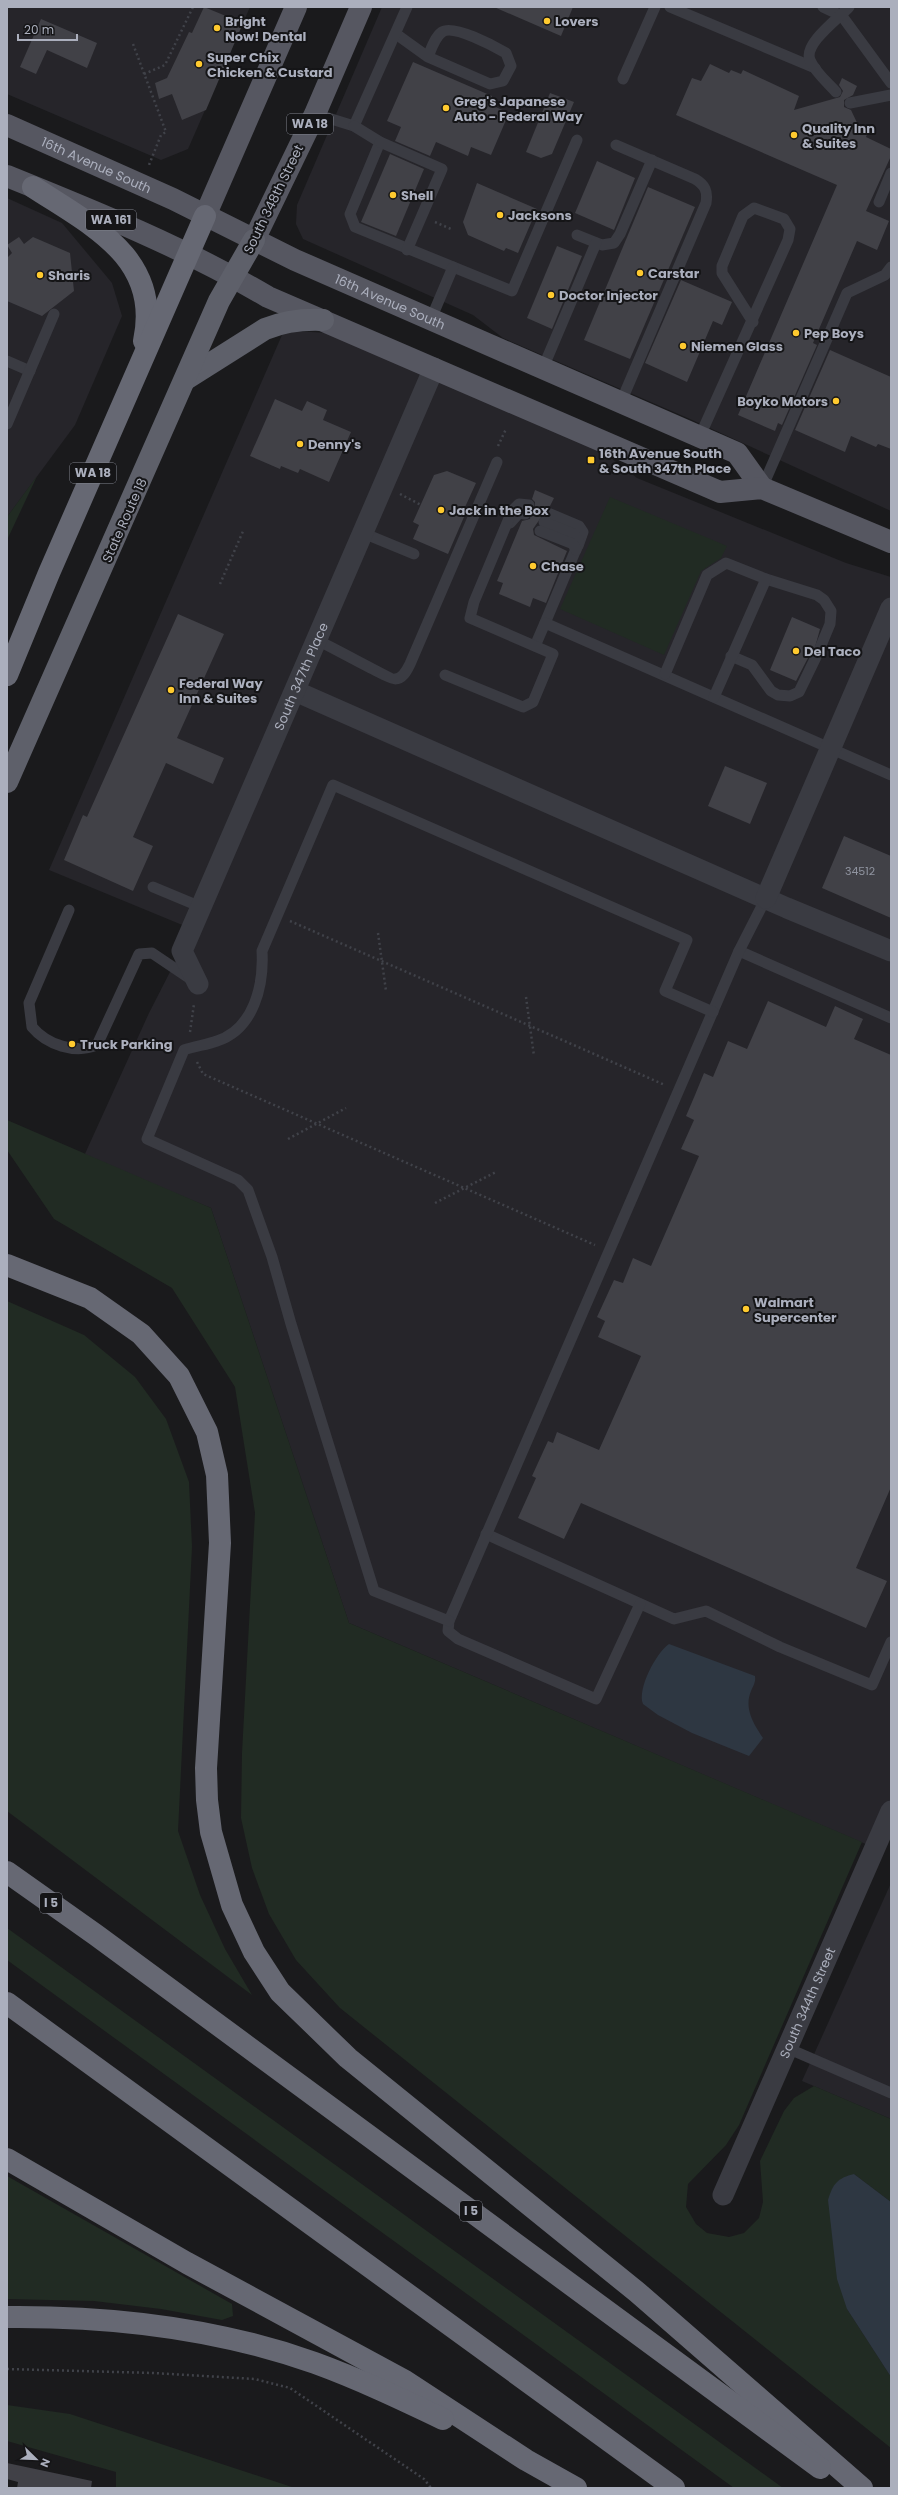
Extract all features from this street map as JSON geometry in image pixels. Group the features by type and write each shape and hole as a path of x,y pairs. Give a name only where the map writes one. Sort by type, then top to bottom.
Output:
{"highway":[{"path":"33,186 102,233 129,258 136,269 143,284 147,305 148,326 137,373"},
{"name":"WA 18","path":"7,675 49,573 197,235"},
{"name":"South 348th Street","path":"239,268 254,240"},
{"name":"State Route 18","path":"7,782 219,301 239,268"},
{"path":"186,378 265,329 279,323 305,319 323,320"},
{"path":"7,640 49,573"},
{"path":"7,1258 16,1268 90,1298 140,1334 179,1376 207,1432 217,1475 220,1543 206,1768 207,1800 213,1838 232,1905 267,1973 280,1992 305,2018 348,2058 637,2292 862,2488"},
{"path":"7,1861 96,1934"},
{"name":"I 5","path":"7,1872 96,1934 846,2488"},
{"path":"7,2003 674,2488"},
{"path":"7,2159 187,2263 404,2381 526,2460"},
{"path":"7,2317 95,2319 145,2324 225,2338 261,2347 314,2363 373,2386 526,2460 576,2488"}],"main road":[{"name":"WA 18","path":"197,235 296,7"},
{"name":"South 348th Street","path":"254,240 315,114 361,7"},
{"name":"16th Avenue South","path":"7,125 197,235 239,268 268,297 720,492 762,488 891,542"},
{"name":"16th Avenue South","path":"7,176 33,186 197,235 254,240 737,453 762,488"}],"street":[{"name":"South 347th Place","path":"198,984 182,951 296,691 434,368"},
{"path":"766,898 891,608"},
{"path":"296,691 891,952"},
{"name":"South 344th Street","path":"723,2195 787,2048 885,1839 891,1810"}],"lane":[{"path":"354,126 408,7"},
{"path":"623,79 655,7"},
{"path":"670,7 815,68"},
{"path":"823,7 842,16 891,84"},
{"path":"836,92 815,68 809,57 811,46 850,7"},
{"path":"396,34 428,57 490,84 503,81 511,66 506,53 454,30 444,31 438,36 428,57"},
{"path":"850,103 891,95"},
{"path":"315,114 354,126 380,142 442,169 407,250"},
{"path":"380,142 350,214 355,227 407,250 453,266 512,291 577,140"},
{"path":"616,145 701,182 706,189 707,196 621,402"},
{"path":"577,235 596,244 609,245 618,239 652,160"},
{"path":"879,202 891,174"},
{"path":"700,436 753,322 788,240 790,229 784,219 754,208 743,216 722,266 722,273 753,322"},
{"path":"543,368 596,244"},
{"path":"431,319 453,266"},
{"path":"762,488 847,293 885,275 891,267"},
{"path":"7,424 54,314"},
{"path":"7,361 30,371"},
{"path":"317,640 366,664 389,679 398,679 405,673 497,462"},
{"path":"445,675 523,707 533,702 553,654 470,618 474,602 512,511 519,504 525,514 507,526"},
{"path":"535,646 579,542 574,534 544,522"},
{"path":"363,533 414,554"},
{"path":"665,674 707,575 726,563 766,579 817,595 824,600 831,611 830,624 799,692 790,696 778,695 771,691 752,665 732,656"},
{"path":"714,697 766,579"},
{"path":"545,623 665,674 891,775"},
{"path":"448,1621 374,1592 291,1324 272,1257 248,1190 238,1180 147,1139 184,1050 218,1041 245,1022 256,1002 263,971 262,951 333,785 687,940 665,991 713,1012"},
{"path":"153,887 201,907"},
{"path":"640,1604 596,1699 458,1639 448,1631 448,1621 608,1251 739,951 766,898"},
{"path":"69,910 29,1003 32,1027 45,1038 71,1049 81,1049 97,1044 140,954 152,954 198,984"},
{"path":"739,951 891,1018"},
{"path":"486,1534 674,1619 706,1611 780,1647 872,1685 891,1642"},
{"path":"787,2048 891,2093"}],"path":[{"path":"144,74 165,65 193,7"},
{"path":"133,44 166,132 161,134 149,165"},
{"path":"434,222 451,229"},
{"path":"494,449 498,446 506,429"},
{"path":"220,584 244,529"},
{"path":"277,916 678,1091"},
{"path":"378,933 386,991"},
{"path":"198,984 189,1028 192,1047 203,1074 608,1251"},
{"path":"526,997 534,1056"},
{"path":"288,1139 346,1108"},
{"path":"435,1203 496,1172"},
{"path":"7,2369 153,2373 255,2378 290,2388 424,2479 431,2488"}],"shaded area":[{"path":"7,7 250,7 188,149 161,160 7,94"},
{"path":"382,7 891,7 891,511 690,419 503,338 473,315 303,239 296,224 297,205"},
{"path":"7,198 62,223 112,283 122,316 75,425 7,517"},
{"path":"297,331 327,333 599,449 637,478 846,563 891,577 891,1811 875,1848 349,1623 211,1208 84,1156 149,1013 192,929 49,870 282,335"},
{"path":"37,476 7,540 7,517"},
{"path":"610,497 727,546 721,558 701,571 664,655 560,609"},
{"path":"7,1120 211,1208 349,1623 862,1842 739,2125 726,2145 688,2184 686,2207 696,2224 707,2233 729,2237 744,2233 759,2218 763,2202 760,2161 784,2111 794,2098 814,2086 891,2119 891,2202 854,2174 847,2309 891,2377 891,2448 340,2008 296,1960 269,1914 252,1868 241,1818 242,1753 255,1513 235,1387 172,1288 54,1219 7,1150"},
{"path":"7,1301 84,1335 135,1377 166,1419 189,1482 192,1547 178,1831 200,1895 225,1949 252,1995 7,1811"},
{"path":"891,1883 891,2119 802,2081"},
{"path":"7,1928 783,2488 734,2488 7,1960"},
{"path":"7,2176 232,2304 233,2316 222,2320 161,2309 94,2301 7,2299"},
{"path":"7,2405 70,2414 295,2488 116,2488 116,2472 7,2441"}],"water":[{"path":"669,1644 755,1676 755,1682 749,1697 749,1709 753,1721 763,1738 749,1756 692,1733 658,1715 643,1704 642,1697 645,1681 653,1663"},
{"path":"854,2174 891,2202 891,2377 847,2309 837,2279 828,2200 834,2185 837,2182 844,2177"}],"building":[{"name":"Super Chix Chicken & Custard","path":"204,7 243,23 206,110 182,120 172,94 159,99 155,83 167,78 189,32 192,33"},
{"name":"Lovers","path":"494,7 573,7 561,36"},
{"path":"41,19 97,43 87,68 47,50 36,74 20,67"},
{"name":"Greg's Japanese Auto - Federal Way","path":"413,62 492,96 489,104 509,113 491,155 471,147 468,156 436,142 430,156 395,141 401,127 387,121"},
{"path":"710,64 729,73 731,70 741,74 743,70 799,96 794,110 840,97 843,91 839,85 842,78 857,86 853,95 844,100 844,107 851,110 860,129 868,132 866,137 891,149 891,156 866,211 889,221 877,250 857,241 813,343 817,345 782,425 778,423 775,431 738,415 837,185 676,115 692,78 701,81"},
{"path":"550,93 574,102 552,154 541,158 526,152"},
{"name":"Shell","path":"390,154 424,169 396,236 361,222"},
{"path":"597,161 635,178 614,230 575,213"},
{"name":"Jacksons","path":"477,183 537,209 518,253 506,248 504,251 468,235 463,222"},
{"name":"Carstar","path":"648,187 695,207 630,359 584,340"},
{"name":"Sharis","path":"19,237 24,244 33,237 70,253 74,291 42,316 7,301 7,258 12,253 7,245"},
{"name":"Doctor Injector","path":"557,246 582,256 552,329 527,318"},
{"name":"Niemen Glass","path":"681,280 732,302 722,325 713,321 687,382 645,363"},
{"name":"Boyko Motors","path":"830,350 891,377 891,449 878,444 876,447 851,436 845,452 795,430"},
{"name":"Denny's","path":"275,399 302,411 307,401 327,410 323,420 351,432 329,482 300,469 298,473 281,466 280,469 250,456"},
{"name":"Jack in the Box","path":"447,471 476,483 461,516 464,517 448,554 413,539 419,525 413,522 434,475"},
{"name":"Chase","path":"535,490 554,498 550,506 542,510 542,516 533,529 534,535 567,551 546,603 533,598 530,607 499,594 503,583 497,581 522,521 530,519 531,512 535,509 535,502 532,499"},
{"name":"Federal Way Inn & Suites","path":"178,614 224,634 177,738 224,758 213,784 166,763 133,837 153,846 133,891 64,860 83,815 87,817"},
{"name":"Del Taco","path":"792,617 820,629 814,651 810,654 796,681 770,670"},
{"path":"725,766 767,783 750,824 708,806"},
{"path":"844,836 891,856 891,918 822,888"},
{"name":"Walmart Supercenter","path":"768,1001 826,1027 835,1006 863,1019 854,1039 891,1055 891,1487 856,1568 887,1581 866,1628 581,1503 564,1539 518,1518 536,1478 532,1476 548,1441 553,1443 557,1432 599,1450 641,1356 598,1337 605,1321 597,1317 614,1280 623,1283 633,1258 651,1266 699,1156 681,1149 694,1120 686,1116 704,1073 713,1077 728,1041 747,1049"},
{"path":"7,2463 92,2481 91,2488 17,2488 18,2482 7,2479"}],"place":[{"name":"Lovers","path":"547,21"},
{"name":"Bright Now! Dental","path":"217,28"},
{"name":"Super Chix Chicken & Custard","path":"199,64"},
{"name":"Greg's Japanese Auto - Federal Way","path":"446,108"},
{"name":"Quality Inn & Suites","path":"794,135"},
{"name":"Shell","path":"393,195"},
{"name":"Jacksons","path":"500,215"},
{"name":"Carstar","path":"640,273"},
{"name":"Sharis","path":"40,275"},
{"name":"Doctor Injector","path":"551,295"},
{"name":"Pep Boys","path":"796,333"},
{"name":"Niemen Glass","path":"683,346"},
{"name":"Boyko Motors","path":"836,401"},
{"name":"Denny's","path":"300,444"},
{"name":"16th Avenue South & South 347th Place","path":"591,460"},
{"name":"Jack in the Box","path":"441,510"},
{"name":"Chase","path":"533,566"},
{"name":"Del Taco","path":"796,651"},
{"name":"Federal Way Inn & Suites","path":"171,690"},
{"name":"Truck Parking","path":"72,1044"},
{"name":"Walmart Supercenter","path":"746,1309"}]}
